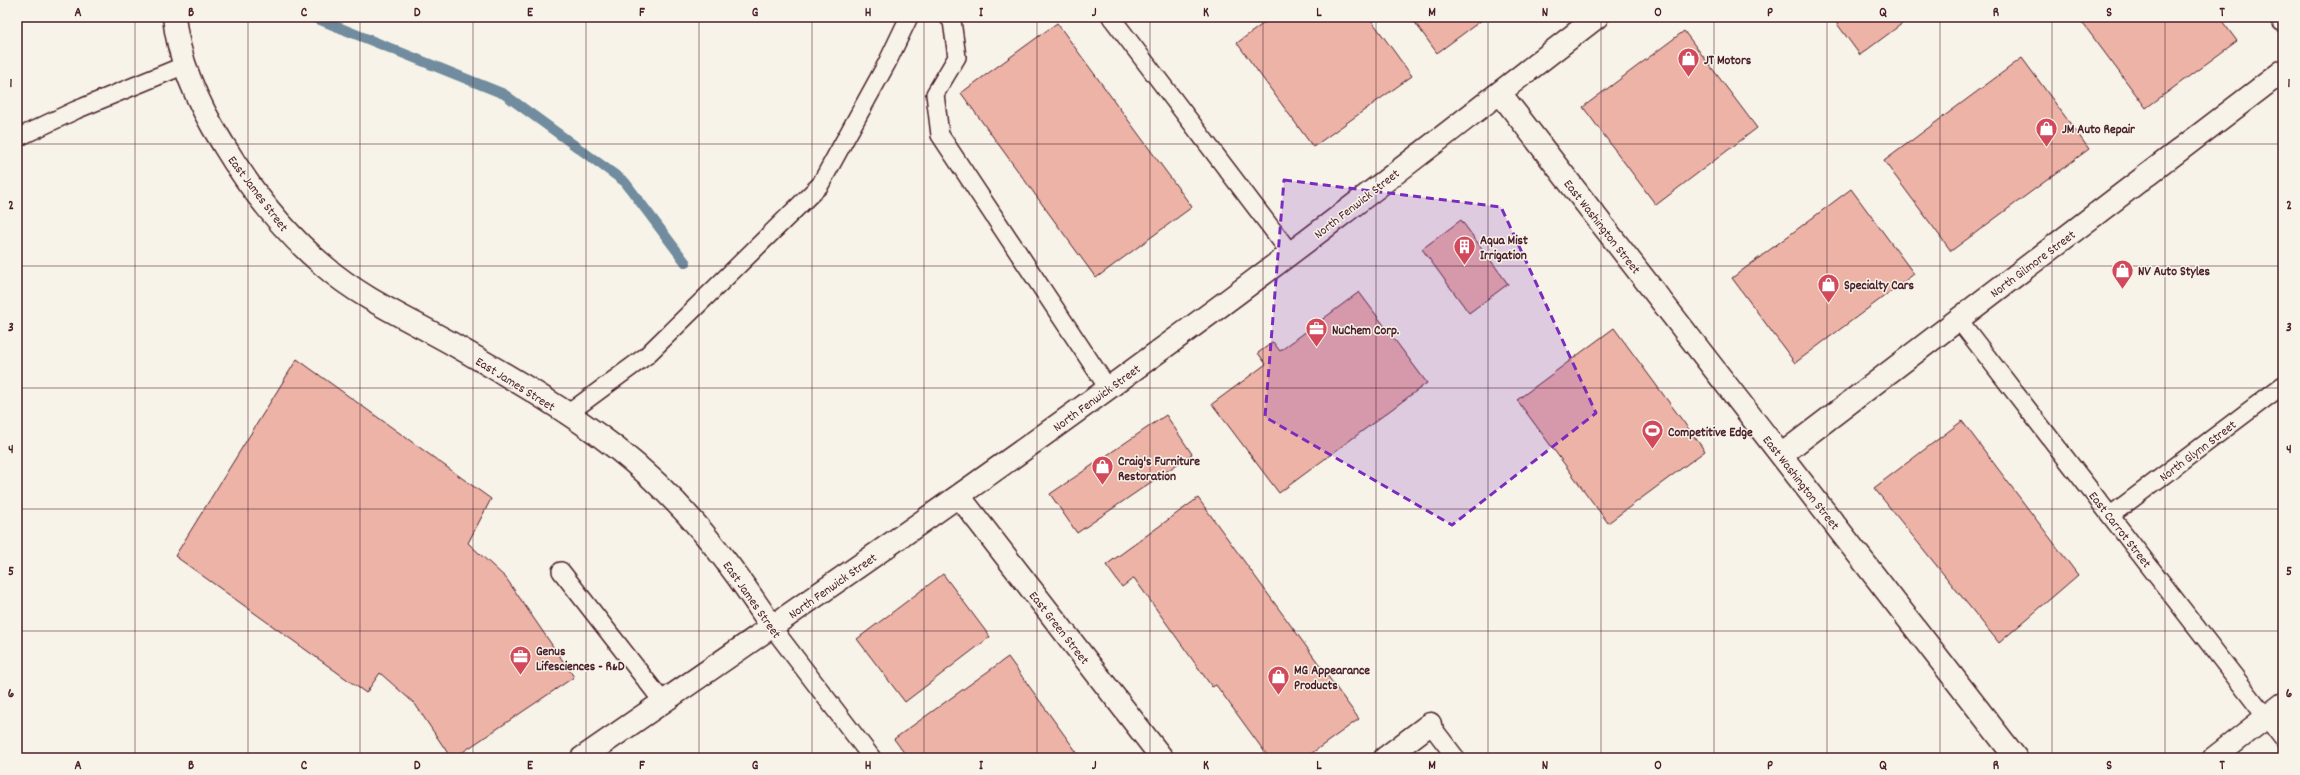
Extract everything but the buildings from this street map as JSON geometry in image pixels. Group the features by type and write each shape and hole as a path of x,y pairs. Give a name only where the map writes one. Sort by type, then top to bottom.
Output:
{"street":[{"name":"East James Street","path":"174,17 185,65 206,117 235,164 284,229 324,267 369,299 456,346 616,448 661,487 698,524 740,577 772,627"},
{"name":"North Fenwick Street","path":"582,758 959,496 1108,388 1291,254 1597,17"},
{"name":"North Gilmore Street","path":"1780,455 2283,71"},
{"name":"East Washington Street","path":"1500,93 2016,758"},
{"name":"East Green Street","path":"959,496 1162,758"},
{"path":"2214,758 2283,704"},
{"path":"1385,758 1430,724"}],"lane":[{"path":"566,415 646,356 820,185 887,63 909,17"},
{"path":"948,17 952,21 957,57 935,94 940,135 1108,388"},
{"path":"1111,17 1291,254"},
{"path":"17,138 76,110 185,65"},
{"name":"East Carrot Street","path":"1958,319 2283,739"},
{"name":"North Glynn Street","path":"2111,515 2283,385"},
{"path":"560,571 664,702"},
{"name":"East James Street","path":"772,627 872,758"},
{"path":"1430,724 1456,758"}],"highlighted area":[{"path":"1284,180 1501,207 1596,413 1452,525 1265,417"}],"waterway":[{"path":"313,17 504,94 625,182 686,263"}],"place":[{"name":"JT Motors","path":"1689,78"},
{"name":"JM Auto Repair","path":"2046,148"},
{"name":"Aqua Mist Irrigation","path":"1465,266"},
{"name":"NV Auto Styles","path":"2123,290"},
{"name":"Specialty Cars","path":"1828,304"},
{"name":"NuChem Corp.","path":"1317,348"},
{"name":"Competitive Edge","path":"1653,450"},
{"name":"Craig's Furniture Restoration","path":"1102,486"},
{"name":"Genus Lifesciences - R&D","path":"521,676"},
{"name":"MG Appearance Products","path":"1278,696"}]}
